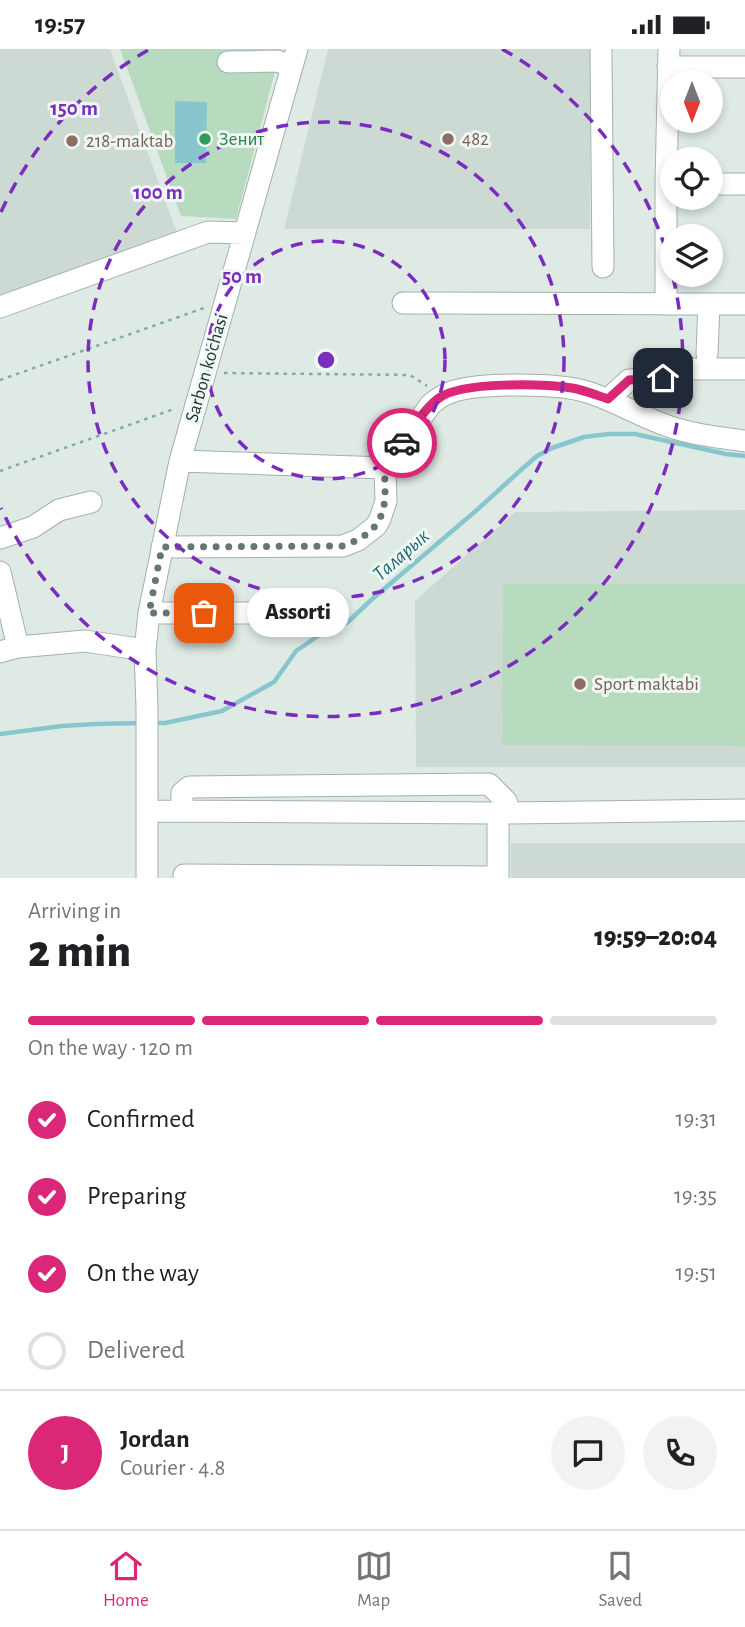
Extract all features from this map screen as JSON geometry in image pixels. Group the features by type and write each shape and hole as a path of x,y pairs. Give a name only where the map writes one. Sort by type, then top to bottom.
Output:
{"street":[{"path":"601,49 603,267"},
{"path":"228,62 295,58"},
{"name":"Sarbon ko'chasi","path":"147,876 145,650 149,613 180,461 295,58"},
{"path":"669,147 669,58 745,67"},
{"path":"723,184 745,184"},
{"path":"666,304 668,210"},
{"path":"0,307 208,232 245,233"},
{"path":"403,303 745,304"},
{"path":"707,354 709,304"},
{"path":"608,399 629,380 663,378 672,369 745,369"},
{"path":"162,547 343,546 358,540 376,526 380,519 386,501 385,468 424,413 441,396 468,388 540,385 578,389 608,399 672,428 745,441"},
{"path":"180,461 385,468"},
{"path":"0,538 33,527 59,510 91,502"},
{"path":"0,572 9,650 85,641 145,650"},
{"path":"149,613 314,613"},
{"path":"147,876 498,877 506,801 489,784 190,787 183,793 182,811"},
{"path":"294,785 295,812"},
{"path":"147,811 505,813 745,810"}],"path":[{"path":"0,380 227,300"},
{"path":"205,373 411,375 441,396"},
{"path":"0,471 197,401"}],"shaded area":[{"name":"218-maktab","path":"0,49 110,49 177,233 0,300"},
{"name":"482","path":"328,49 590,49 590,229 284,229"},
{"name":"Sport maktabi","path":"745,510 745,767 416,767 415,601 515,512"},
{"path":"511,843 745,843 745,878 511,878"}],"green space":[{"name":"Зенит","path":"120,49 281,49 236,219 181,216"},
{"path":"503,584 745,584 745,746 502,745"}],"water":[{"path":"175,101 207,102 206,163 175,163"}],"waterway":[{"name":"Таларык","path":"155,723 222,711 274,682 296,651 318,636 348,622 537,456 552,448 584,437 635,434 745,456"},
{"name":"Таларык","path":"0,734 62,726 142,723"}],"way so far":[{"path":"204,613 149,613 162,547 343,546 358,540 376,526 380,519 386,501 385,468 402,443"}],"place":[{"name":"Зенит","path":"205,139"},
{"name":"482","path":"448,139"},
{"name":"218-maktab","path":"72,141"},
{"name":"Assorti","path":"204,613"},
{"name":"Sport maktabi","path":"580,684"}],"route":[{"path":"402,443 431,404 441,396 458,390 540,385 585,391 608,399 629,380 663,378"}]}
